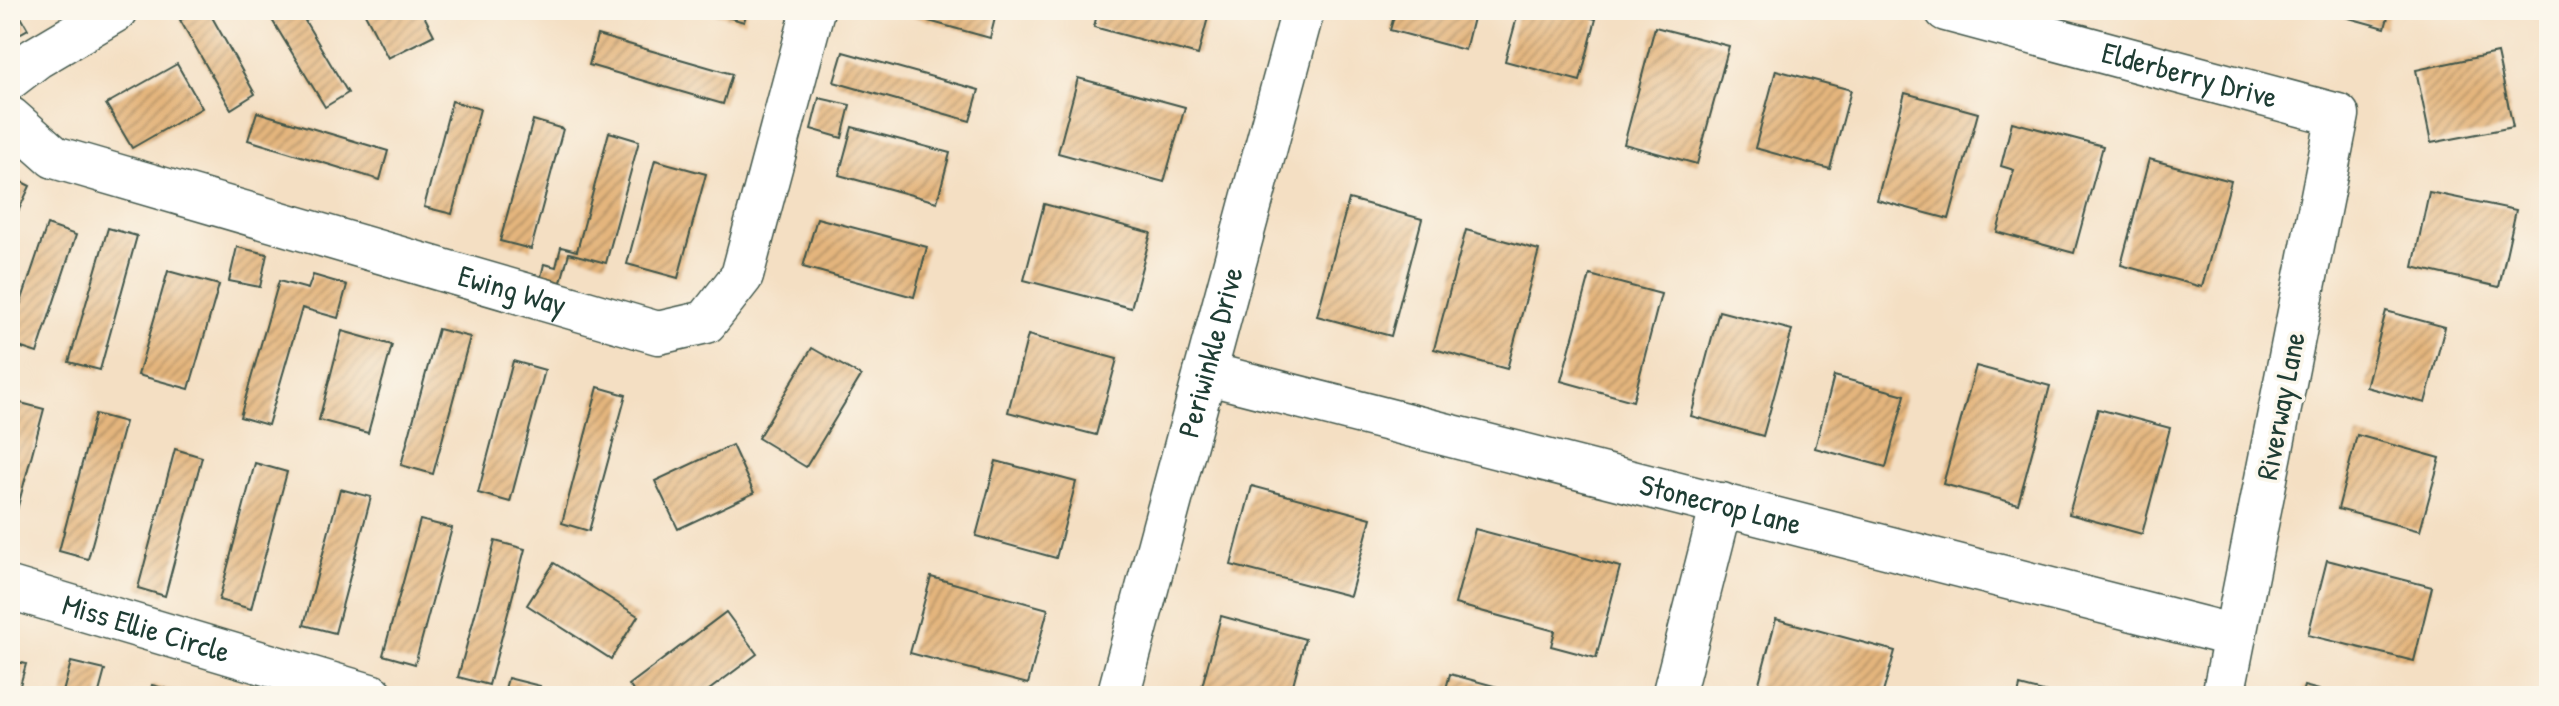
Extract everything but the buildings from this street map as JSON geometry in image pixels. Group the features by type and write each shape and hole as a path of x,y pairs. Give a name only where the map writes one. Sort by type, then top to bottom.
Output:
{"street":[{"path":"10,78 36,58 117,10"},
{"name":"Ewing Way","path":"10,118 54,157 658,333 706,322 742,276 813,10"},
{"name":"Periwinkle Drive","path":"1118,696 1303,10"},
{"name":"Elderberry Drive","path":"1946,10 2338,115"},
{"name":"Riverway Lane","path":"2223,696 2338,115"},
{"name":"Stonecrop Lane","path":"1205,373 2235,636"},
{"path":"1673,696 1722,504"},
{"name":"Miss Ellie Circle","path":"10,588 373,696"}]}
